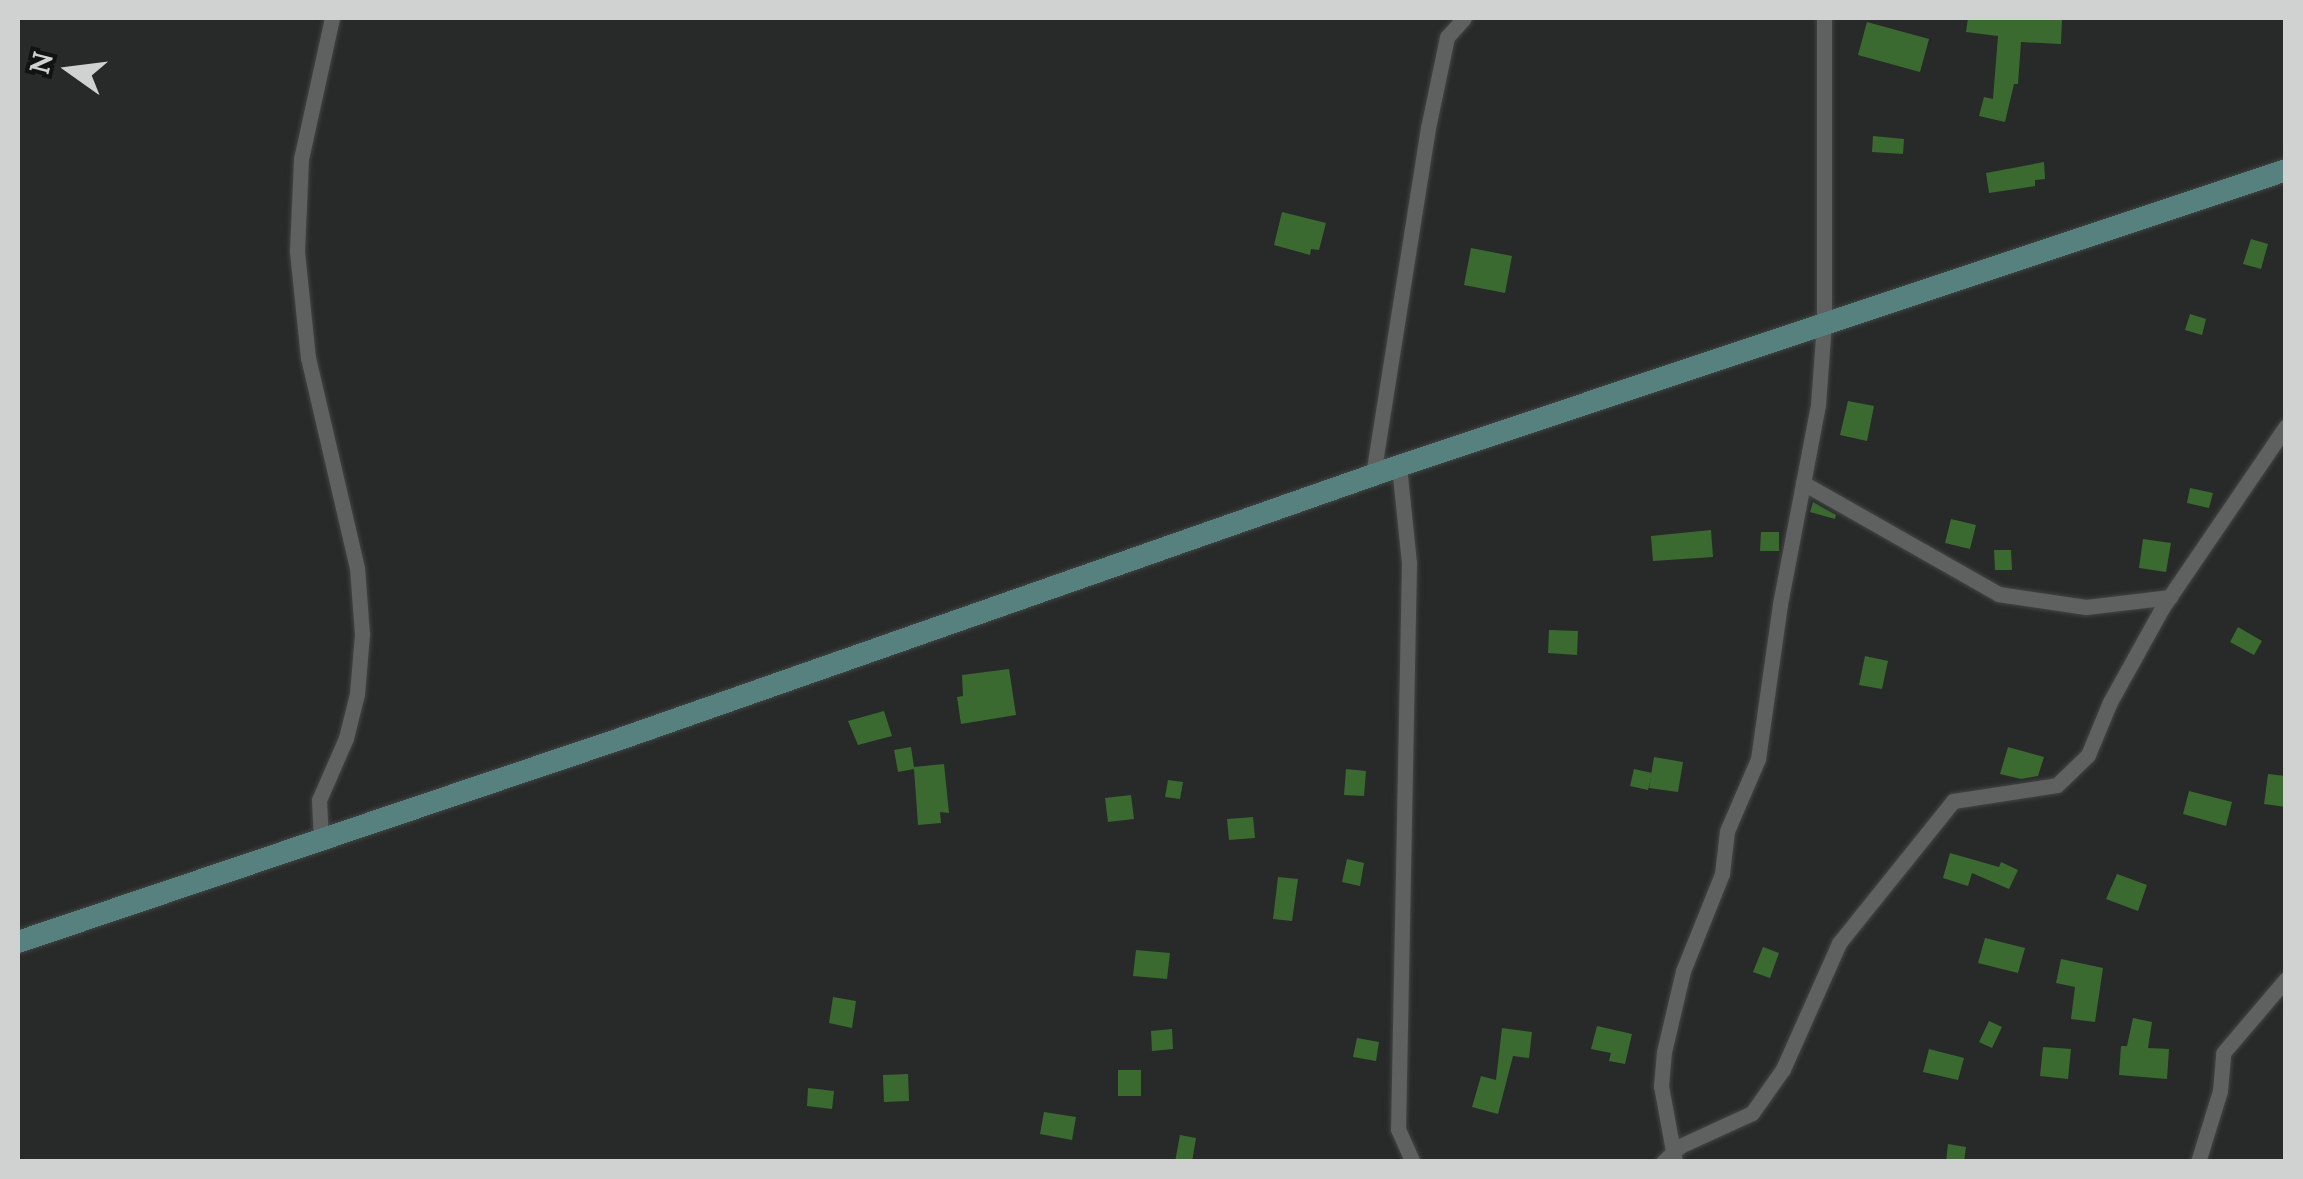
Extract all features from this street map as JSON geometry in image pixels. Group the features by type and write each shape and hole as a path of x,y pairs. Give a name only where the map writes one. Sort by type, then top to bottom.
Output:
{"street":[{"path":"320,839 319,800 346,738 359,680 362,634 358,568 308,358 297,251 300,159 332,18"},
{"path":"1372,476 1428,128 1447,37 1464,18"},
{"path":"1824,18 1824,324 1818,405 1758,759 1727,831 1722,874 1683,970 1664,1052 1661,1086 1669,1158 1752,1113 1784,1068 1839,943 1953,801 2057,785 2079,766 2170,597 2286,426"},
{"path":"18,942 1399,466 2286,170"},
{"path":"1399,466 1409,563 1398,1129 1413,1162"},
{"path":"1803,484 1998,594 2086,607 2170,597"},
{"path":"2198,1162 2220,1091 2223,1054 2286,979"}],"building":[{"path":"1968,18 2062,18 2061,44 2021,42 2018,84 2014,84 2005,122 1979,116 1984,97 1993,99 1998,36 1966,32"},
{"path":"1867,22 1929,39 1920,72 1858,55"},
{"path":"1873,136 1904,139 1903,154 1872,152"},
{"path":"2044,162 2045,179 2035,180 2035,186 1989,193 1986,173"},
{"path":"1282,212 1326,223 1319,250 1311,249 1310,255 1274,245"},
{"path":"2251,239 2268,244 2261,269 2243,264"},
{"path":"1471,248 1512,256 1505,293 1464,285"},
{"path":"2190,314 2206,319 2202,335 2185,330"},
{"path":"1848,401 1874,406 1867,441 1840,435"},
{"path":"2190,488 2213,493 2209,508 2187,503"},
{"path":"1813,502 1836,515 1835,519 1810,512"},
{"path":"1951,519 1976,525 1970,549 1945,543"},
{"path":"1711,530 1713,557 1653,561 1651,536"},
{"path":"1761,532 1779,532 1779,551 1760,551"},
{"path":"2143,539 2171,543 2166,572 2139,568"},
{"path":"1994,550 2011,550 2012,570 1995,570"},
{"path":"2238,627 2262,641 2254,655 2230,642"},
{"path":"1549,630 1578,631 1577,655 1548,653"},
{"path":"1865,656 1888,661 1882,689 1859,685"},
{"path":"1009,669 1016,715 961,724 957,697 963,696 962,675"},
{"path":"884,711 892,736 858,745 848,721"},
{"path":"911,747 914,767 944,764 949,813 940,812 941,823 918,825 914,769 898,772 894,750"},
{"path":"2008,747 2044,757 2038,776 2021,779 2000,774"},
{"path":"1654,757 1683,762 1678,792 1649,788"},
{"path":"1346,769 1366,771 1364,796 1344,795"},
{"path":"1634,769 1652,773 1648,790 1630,786"},
{"path":"2268,774 2286,776 2286,807 2264,804"},
{"path":"1168,780 1183,782 1180,799 1165,797"},
{"path":"2189,791 2232,802 2226,826 2183,814"},
{"path":"1131,795 1134,819 1108,822 1105,798"},
{"path":"1253,817 1255,838 1229,840 1227,819"},
{"path":"1950,853 1999,867 2001,862 2018,870 2009,889 1972,873 1968,886 1943,878"},
{"path":"1347,859 1364,863 1360,886 1342,882"},
{"path":"2117,874 2147,885 2138,911 2106,899"},
{"path":"1278,877 1298,879 1292,921 1273,919"},
{"path":"1985,938 2025,948 2018,973 1978,963"},
{"path":"1763,947 1779,953 1770,978 1753,972"},
{"path":"1136,950 1170,953 1167,979 1133,976"},
{"path":"2061,959 2103,968 2095,1022 2071,1019 2075,987 2056,983"},
{"path":"833,997 856,1001 852,1028 829,1023"},
{"path":"2133,1018 2152,1022 2148,1048 2169,1049 2167,1079 2119,1075 2121,1046 2127,1046"},
{"path":"1989,1021 2002,1027 1992,1048 1979,1042"},
{"path":"1597,1026 1632,1034 1625,1064 1609,1061 1611,1053 1591,1049"},
{"path":"1502,1028 1532,1032 1529,1058 1513,1056 1498,1114 1472,1107 1481,1076 1496,1080"},
{"path":"1172,1029 1173,1049 1152,1051 1151,1031"},
{"path":"1357,1038 1379,1042 1376,1061 1353,1057"},
{"path":"2043,1047 2071,1049 2068,1079 2040,1076"},
{"path":"1929,1049 1964,1058 1958,1080 1923,1072"},
{"path":"1118,1070 1141,1070 1141,1096 1118,1096"},
{"path":"908,1074 909,1101 884,1102 883,1075"},
{"path":"808,1088 834,1091 832,1109 807,1106"},
{"path":"1044,1112 1076,1117 1072,1140 1040,1134"},
{"path":"1180,1135 1196,1138 1192,1162 1175,1162"},
{"path":"1948,1144 1966,1147 1964,1162 1946,1162"}]}
